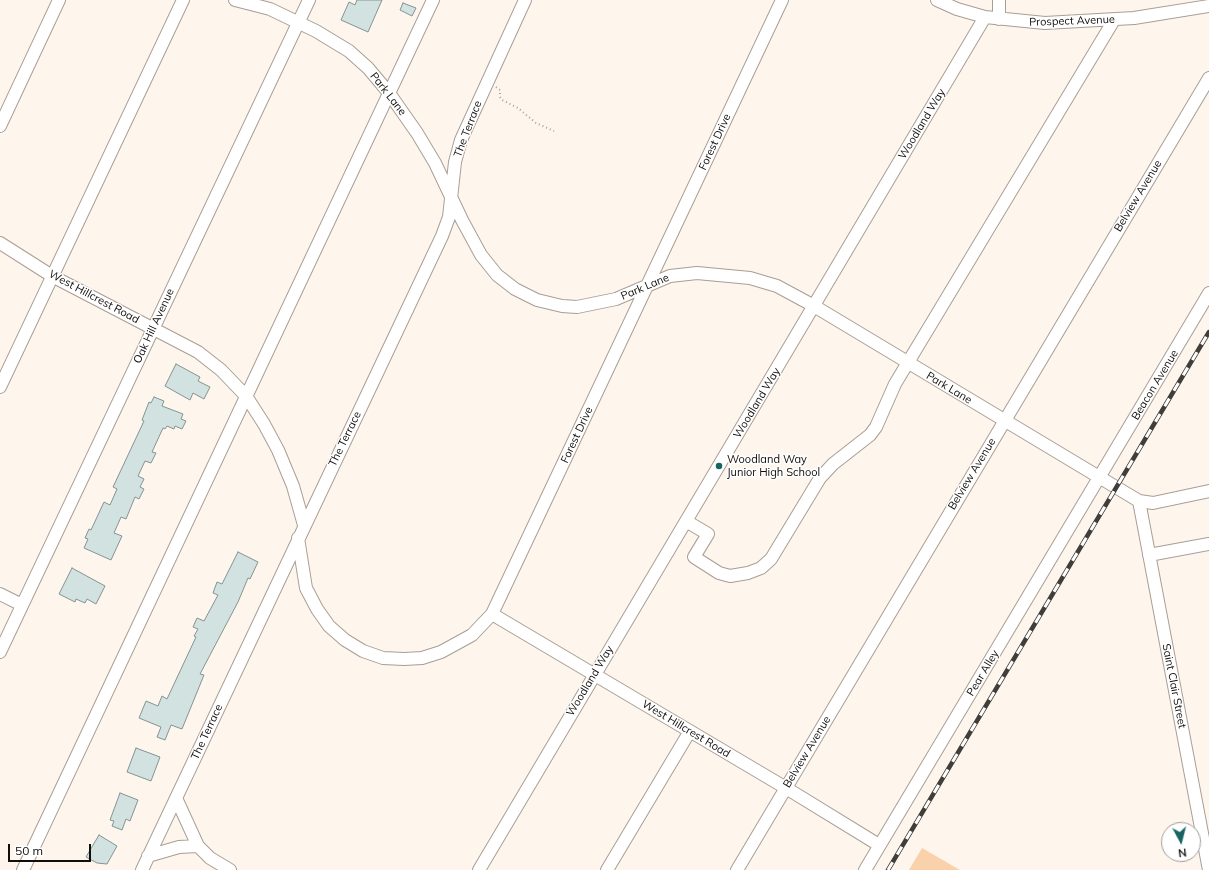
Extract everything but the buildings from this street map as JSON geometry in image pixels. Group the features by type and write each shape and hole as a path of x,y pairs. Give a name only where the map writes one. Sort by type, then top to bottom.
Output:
{"street":[{"path":"0,126 59,0"},
{"path":"0,387 183,0"},
{"name":"Park Lane","path":"235,0 270,9 299,22 338,43 368,68 389,93 435,163 481,255 497,275 515,290 537,300 562,306 577,307 616,299 670,276 697,273 750,278 776,286 814,306 1003,421 1101,477 1139,501"},
{"name":"Oak Hill Avenue","path":"0,652 309,0"},
{"path":"23,870 433,0"},
{"name":"The Terrace","path":"142,870 442,236 449,217 457,151 487,80 525,0"},
{"name":"Forest Drive","path":"298,538 306,588 317,610 329,626 345,640 363,651 383,658 422,658 441,652 472,635 492,614 782,0"},
{"name":"Prospect Avenue","path":"936,0 963,5 985,18 1045,23 1114,20 1175,13 1209,6"},
{"path":"999,0 999,20"},
{"name":"Woodland Way","path":"479,870 594,674 985,18"},
{"path":"686,521 708,534 694,557 719,573 736,575 748,573 761,568 771,559 820,478 834,464 870,435 876,427 887,399 1114,20"},
{"name":"Belview Avenue","path":"737,870 1003,421 1209,78"},
{"name":"West Hillcrest Road","path":"0,243 52,276 198,352 221,370 246,396 264,424 278,450 293,486 304,525"},
{"name":"Beacon Avenue","path":"1101,477 1209,293"},
{"name":"Pear Alley","path":"865,870 1101,477"},
{"path":"1139,501 1153,503 1209,491"},
{"name":"Saint Clair Street","path":"1139,501 1207,849 1209,870"},
{"path":"1149,555 1209,544"},
{"path":"0,594 22,605"},
{"name":"West Hillcrest Road","path":"492,614 786,788 879,846"},
{"path":"607,870 690,731"},
{"path":"176,798 198,846 210,858 230,870"},
{"path":"148,856 179,847 198,846"}],"path":[{"path":"487,80 500,90 500,97 502,100 518,108 536,123 554,131"}],"shaded area":[{"path":"922,848 960,870 909,870"}],"railway":[{"path":"888,870 1209,332"}],"place":[{"name":"Woodland Way Junior High School","path":"719,466"}]}
